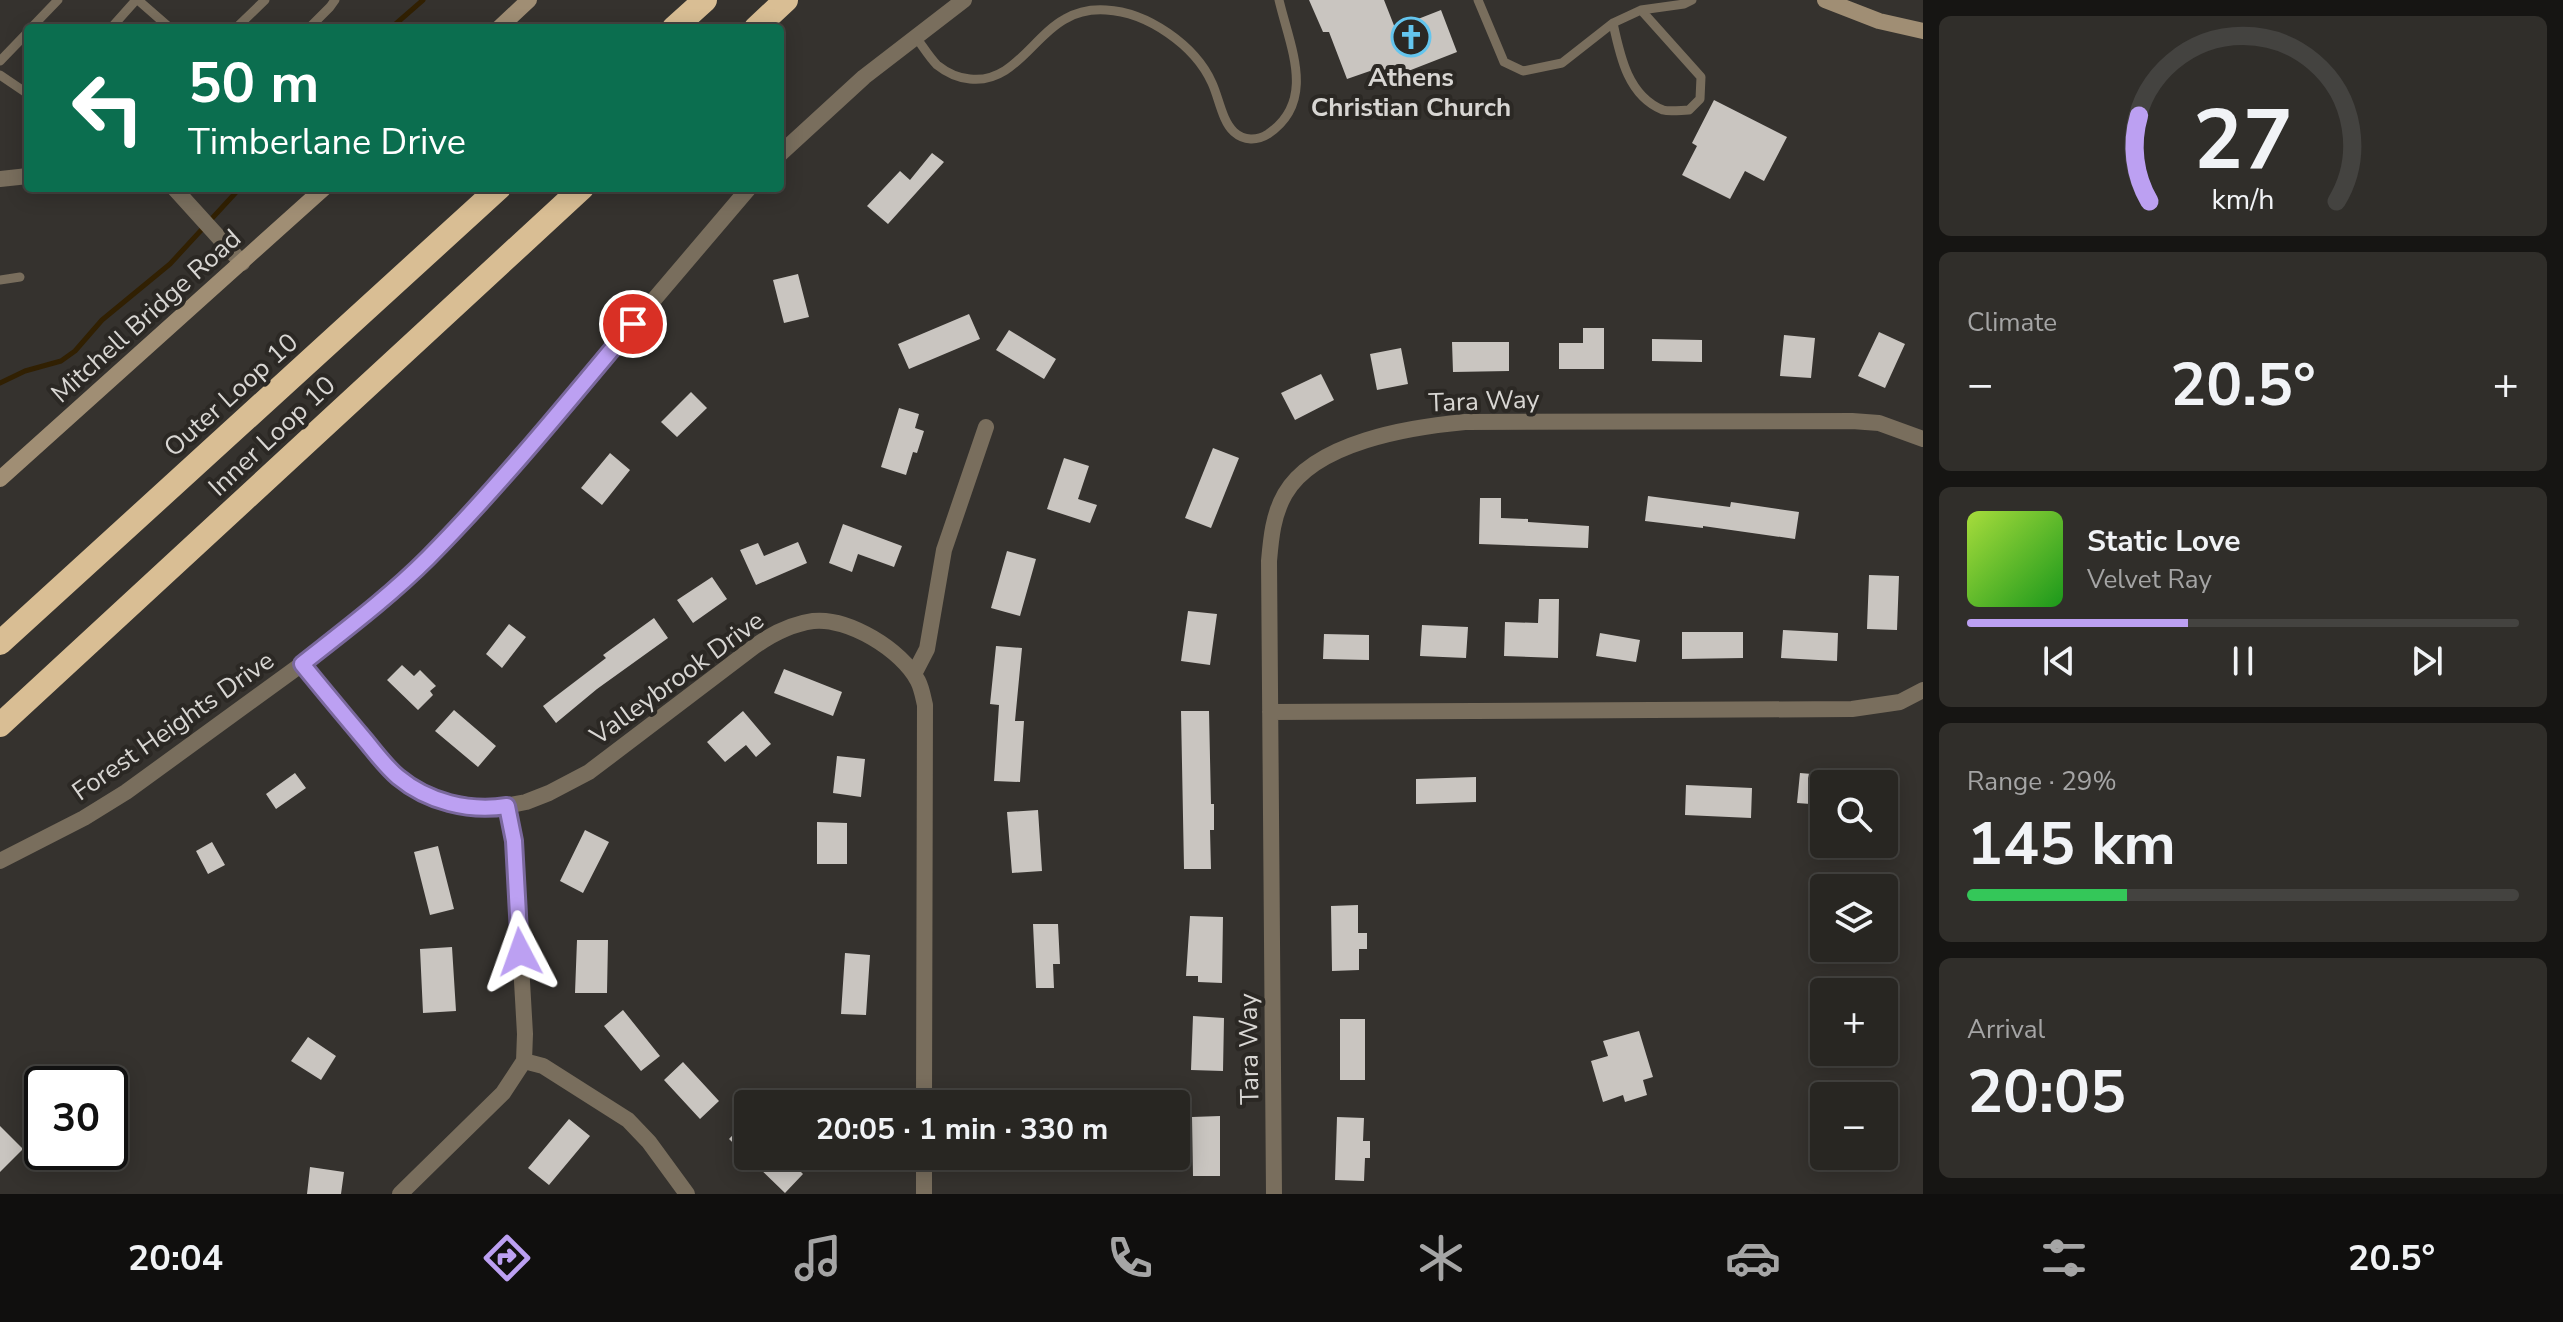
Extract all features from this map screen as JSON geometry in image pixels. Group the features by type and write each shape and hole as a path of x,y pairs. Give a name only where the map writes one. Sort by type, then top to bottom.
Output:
{"highway":[{"path":"678,24 705,0"},
{"path":"760,24 786,0"},
{"name":"Outer Loop 10","path":"0,643 495,192"},
{"name":"Inner Loop 10","path":"0,725 578,192"}],"street":[{"path":"503,24 529,0"},
{"path":"784,150 864,77 964,0"},
{"path":"1825,0 1879,21 1923,31"},
{"path":"0,179 24,176"},
{"path":"177,192 242,263"},
{"name":"Mitchell Bridge Road","path":"0,479 320,192"},
{"name":"Forest Heights Drive","path":"0,861 84,818 126,792 379,604 480,504 746,192"},
{"name":"Tara Way","path":"1274,1194 1269,561 1277,509 1299,476 1319,461 1342,450 1408,429 1465,422 1852,421 1879,423 1923,439"},
{"path":"924,1090 925,705 914,674 927,649 949,532 986,427"},
{"name":"Valleybrook Drive","path":"302,664 404,781 427,795 448,802 490,809 549,793 589,772 755,646 783,629 813,621 847,625 877,641 914,674"},
{"path":"1270,712 1852,709 1900,702 1923,690"},
{"path":"400,1194 503,1093 524,1061 515,856 507,806"},
{"path":"524,1061 543,1066 628,1120 649,1142 687,1194"},
{"path":"924,1170 924,1194"}],"lane":[{"path":"36,24 58,0"},
{"path":"115,24 137,0 165,24"},
{"path":"240,24 265,0"},
{"path":"313,24 335,0"},
{"path":"915,36 946,71 959,78 975,80 991,78 1005,71 1055,25 1079,12 1104,10 1131,15 1166,33 1196,57 1213,85 1231,130 1238,136 1254,139 1269,133 1287,116 1297,96 1297,77 1279,0"},
{"path":"1478,0 1504,62 1523,71 1562,63 1613,23 1641,10 1692,0"},
{"path":"1613,23 1618,49 1634,89 1665,110 1689,110 1700,99 1701,77 1641,10"},
{"path":"0,61 24,36"},
{"path":"0,75 24,91"},
{"path":"0,280 20,277"}],"building":[{"name":"Athens Christian Church","path":"1309,0 1384,0 1395,28 1441,10 1457,52 1375,84 1370,71 1347,79 1329,32 1323,32"},
{"path":"1714,100 1787,137 1764,181 1745,171 1730,199 1682,175 1697,146 1692,143"},
{"path":"932,153 944,162 888,224 867,206 900,171 910,180"},
{"path":"798,274 809,317 784,323 773,280"},
{"path":"969,314 980,339 909,369 898,344"},
{"path":"1583,328 1604,328 1604,369 1559,369 1559,343 1583,343"},
{"path":"1009,330 1056,359 1044,379 996,350"},
{"path":"1879,332 1905,344 1885,388 1858,376"},
{"path":"1784,335 1815,338 1811,378 1780,376"},
{"path":"1652,339 1702,340 1702,362 1652,361"},
{"path":"1452,342 1509,342 1509,371 1453,372"},
{"path":"1401,348 1408,384 1377,390 1370,354"},
{"path":"1321,374 1334,400 1295,420 1281,393"},
{"path":"691,392 707,408 677,437 661,422"},
{"path":"899,408 919,414 915,428 924,431 906,475 881,467"},
{"path":"1213,448 1239,458 1211,528 1185,518"},
{"path":"610,453 630,470 602,505 581,488"},
{"path":"1064,458 1089,466 1078,499 1097,505 1090,523 1047,509"},
{"path":"1648,496 1730,507 1731,502 1799,512 1795,539 1645,521"},
{"path":"1480,498 1501,498 1501,518 1589,526 1588,548 1479,544"},
{"path":"843,524 902,546 894,567 858,554 852,572 829,563"},
{"path":"798,542 807,563 756,585 740,550 758,543 764,556"},
{"path":"1007,551 1036,559 1020,616 991,608"},
{"path":"1869,575 1899,576 1897,630 1867,629"},
{"path":"712,577 727,599 693,623 677,600"},
{"path":"1539,599 1559,599 1558,658 1504,656 1505,622 1538,623"},
{"path":"1188,611 1217,614 1210,665 1181,661"},
{"path":"654,618 668,638 556,723 543,706 606,658 603,655"},
{"path":"509,624 526,637 502,668 486,654"},
{"path":"1422,625 1468,627 1466,658 1420,656"},
{"path":"1783,630 1838,633 1837,661 1781,658"},
{"path":"1682,632 1743,632 1743,658 1682,659"},
{"path":"1600,633 1640,640 1636,662 1596,656"},
{"path":"1324,634 1369,635 1369,660 1323,659"},
{"path":"996,646 1022,648 1015,721 1024,721 1020,782 994,781 999,705 990,704"},
{"path":"402,665 414,676 420,670 436,686 430,691 433,695 418,710 387,680"},
{"path":"784,669 842,692 833,716 774,693"},
{"path":"454,710 496,746 478,767 435,731"},
{"path":"743,711 771,744 756,757 746,745 725,762 707,742"},
{"path":"1181,711 1209,711 1211,804 1214,804 1214,830 1210,830 1211,869 1184,869"},
{"path":"837,756 865,759 861,797 833,793"},
{"path":"295,773 306,788 276,809 266,794"},
{"path":"1800,773 1810,774 1810,804 1797,803"},
{"path":"1476,777 1476,802 1416,804 1416,779"},
{"path":"1686,785 1752,788 1751,818 1685,815"},
{"path":"1038,810 1042,871 1012,873 1007,812"},
{"path":"817,822 847,823 847,864 817,864"},
{"path":"585,830 609,842 583,893 560,881"},
{"path":"212,842 225,865 208,874 196,851"},
{"path":"438,846 454,909 430,915 414,852"},
{"path":"1358,905 1358,933 1367,933 1367,949 1359,949 1359,970 1332,971 1331,906"},
{"path":"1190,916 1223,917 1222,983 1198,982 1198,976 1186,976"},
{"path":"1033,924 1058,924 1060,964 1053,964 1054,988 1036,988"},
{"path":"577,940 608,940 607,993 575,993"},
{"path":"452,947 456,1011 423,1013 420,949"},
{"path":"845,953 870,955 866,1015 841,1014"},
{"path":"623,1010 660,1056 641,1071 604,1026"},
{"path":"1193,1016 1224,1018 1223,1071 1191,1070"},
{"path":"1340,1019 1365,1019 1365,1080 1340,1080"},
{"path":"1639,1031 1653,1077 1643,1080 1647,1095 1625,1102 1623,1095 1603,1102 1591,1061 1608,1056 1603,1041"},
{"path":"308,1037 336,1056 321,1080 291,1061"},
{"path":"683,1062 719,1101 700,1119 664,1080"},
{"path":"1220,1116 1220,1176 1193,1176 1192,1117"},
{"path":"1337,1117 1364,1118 1363,1141 1370,1141 1370,1158 1365,1158 1364,1181 1335,1180"},
{"path":"569,1119 590,1136 549,1185 528,1168"},
{"path":"0,1126 23,1149 0,1172"},
{"path":"310,1167 344,1172 341,1194 307,1194"},
{"path":"761,1170 799,1170 803,1174 785,1193"}],"waterway":[{"path":"396,24 423,0"},
{"path":"0,383 25,371 61,361 75,351 102,320 170,264 236,192"}],"place":[{"name":"Athens Christian Church","path":"1411,37"}],"route":[{"path":"520,952 514,841 507,806 471,808 427,795 411,786 397,776 302,664 379,604 426,560 520,459 633,324"}]}
